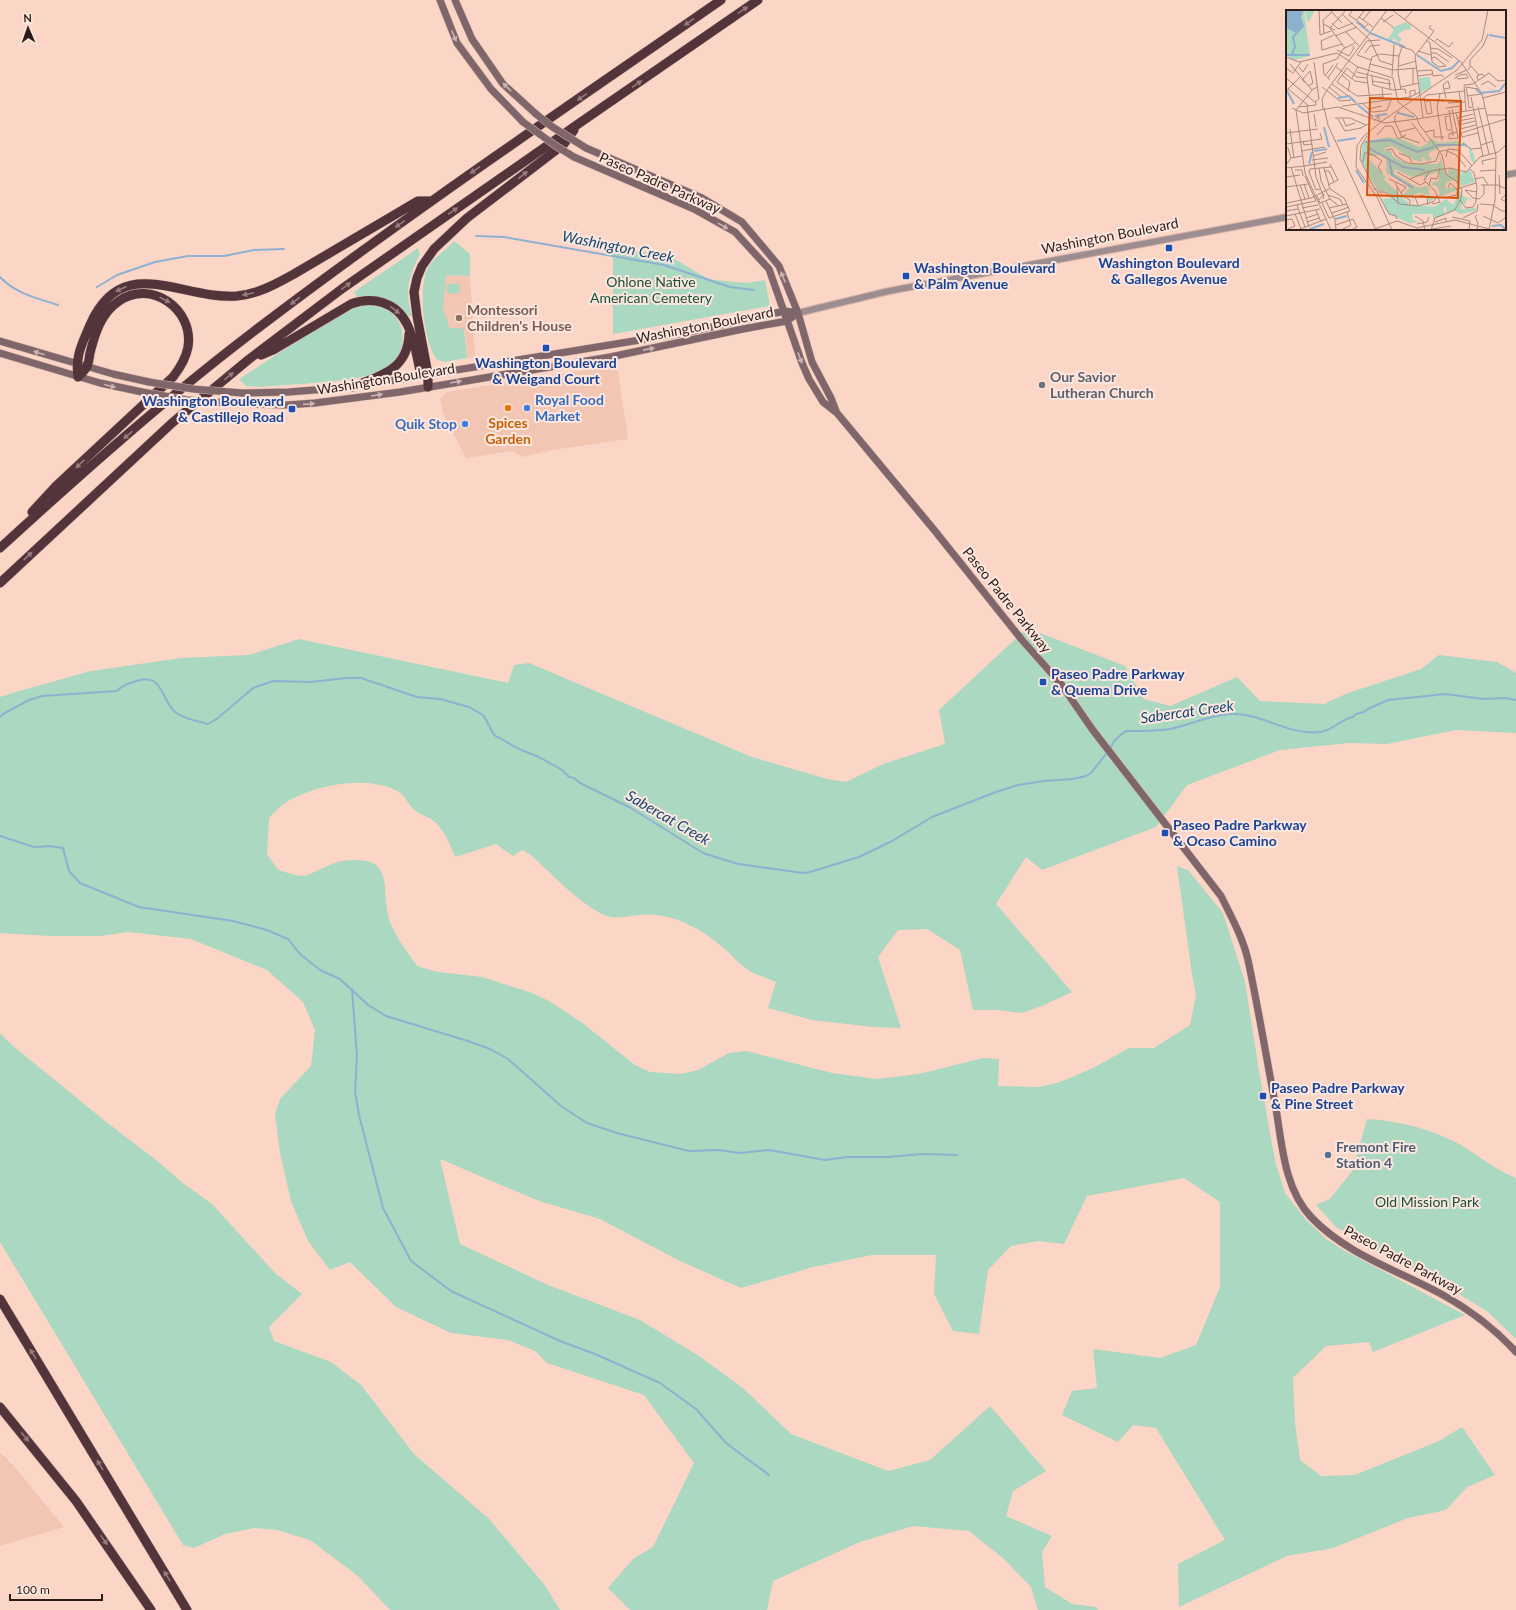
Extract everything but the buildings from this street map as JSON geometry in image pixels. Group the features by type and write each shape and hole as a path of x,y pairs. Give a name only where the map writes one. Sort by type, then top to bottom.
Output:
{"highway":[{"path":"0,547 81,474 208,368 287,307 431,201 721,0"},
{"path":"0,583 172,423 248,360 343,288 758,0"},
{"path":"424,375 414,292 417,278 422,266 434,249 456,228 564,144 581,122"},
{"path":"78,377 76,364 81,345 94,315 109,296 119,289 130,285 153,284 209,294 236,296 251,294 284,280 418,202 431,201"},
{"path":"0,547 56,486 173,377 183,362 188,346 188,335 184,319 172,304 155,295 132,295 120,300 110,308 102,318 90,352 88,367 78,377"},
{"path":"248,360 275,349 340,310 361,300 372,300 383,302 394,308 408,325 428,387"},
{"path":"352,387 389,372 397,366 402,359 408,344 408,325"},
{"path":"0,1299 187,1610"},
{"path":"0,1407 45,1460 76,1501 151,1610"}],"main road":[{"name":"Paseo Padre Parkway","path":"440,0 458,43 490,89 524,122 550,142 574,157 694,209 735,232 769,269 802,363 809,379 823,402 837,413 935,531 1022,640 1061,684 1092,729 1123,767 1221,896 1236,926 1247,958 1285,1163 1294,1191 1309,1216 1330,1235 1358,1254 1443,1295 1481,1319 1516,1352"},
{"name":"Paseo Padre Parkway","path":"455,0 472,40 503,84 536,114 563,134 586,148 702,198 742,222 779,266 798,313 812,362 831,398 837,413"},
{"name":"Washington Boulevard","path":"0,341 76,364 149,382 194,389 242,392 289,392 352,387 674,335 785,311 798,313"},
{"name":"Washington Boulevard","path":"0,353 78,377 142,392 187,400 280,405 354,399 610,357 787,321 798,313"}],"street":[{"path":"1506,176 1516,173"},
{"name":"Washington Boulevard","path":"798,313 890,290 1286,217"}],"shaded area":[{"name":"Montessori Children's House","path":"446,275 470,276 475,357 467,358 465,332 461,328 449,328 448,320 446,320 443,310"},
{"path":"617,365 628,439 552,450 523,457 512,451 466,458 444,416 440,399 446,392"},
{"path":"0,1452 13,1465 64,1527 0,1546"}],"green space":[{"path":"454,241 470,254 470,276 446,275 443,310 448,320 449,328 461,328 464,330 467,358 444,362 436,359 428,340 424,316 423,291 424,280 429,266 435,258"},
{"path":"418,248 420,254 413,269 408,291 408,299 412,316 409,316 386,300 373,297 358,298 354,292"},
{"name":"Ohlone Native American Cemetery","path":"613,248 668,255 705,277 714,280 747,283 765,280 770,306 613,334"},
{"path":"457,283 460,286 460,293 450,294 446,287 449,284"},
{"path":"363,303 384,307 396,317 402,329 403,336 400,351 393,364 387,369 352,379 261,387 246,386 239,379 336,316"},
{"path":"1027,628 1125,666 1144,699 1170,706 1237,677 1260,701 1324,704 1348,693 1421,669 1439,655 1497,662 1516,673 1516,733 1456,730 1387,744 1349,743 1280,750 1187,785 1156,827 1042,870 1026,857 996,904 1072,992 1022,1013 997,1010 973,1010 960,950 927,929 898,930 878,957 901,1028 873,1027 812,1020 768,1008 776,982 748,970 708,935 685,923 668,917 644,915 610,917 600,913 579,899 533,857 522,850 513,856 496,844 455,857 446,836 439,826 431,819 418,813 399,792 386,787 357,783 341,784 311,791 285,803 269,818 267,854 278,870 299,876 310,874 342,861 360,860 372,863 380,869 383,877 388,911 393,930 417,966 438,972 482,977 532,993 551,1002 581,1022 635,1065 650,1072 681,1074 698,1070 729,1053 746,1051 832,1073 877,1079 919,1074 983,1058 999,1059 998,1086 1039,1087 1060,1082 1093,1068 1129,1048 1154,1048 1190,1025 1196,995 1177,866 1188,870 1223,913 1245,982 1271,1139 1276,1164 1285,1193 1306,1220 1326,1239 1345,1251 1465,1315 1373,1352 1369,1342 1326,1346 1293,1378 1295,1423 1300,1460 1321,1476 1355,1475 1439,1441 1462,1427 1495,1475 1467,1487 1446,1510 1408,1518 1333,1548 1287,1556 1179,1607 1178,1564 1225,1540 1156,1428 1133,1425 1118,1442 1062,1415 1072,1391 1097,1388 1093,1349 1160,1358 1196,1345 1220,1287 1220,1202 1184,1178 1087,1196 1064,1244 1038,1241 1011,1246 988,1270 979,1334 953,1331 934,1294 936,1255 872,1255 813,1267 741,1288 680,1261 600,1219 539,1201 440,1159 460,1244 548,1285 640,1320 699,1356 744,1389 791,1434 888,1471 930,1460 990,1406 1046,1471 1013,1491 1006,1516 1052,1536 1042,1552 1045,1587 1072,1604 1096,1607 1098,1610 1038,1610 1031,1587 1004,1559 969,1531 913,1526 860,1542 773,1581 767,1610 630,1610 608,1588 634,1558 653,1547 694,1463 644,1395 547,1363 535,1351 508,1340 451,1333 396,1307 350,1262 330,1270 308,1241 291,1201 280,1153 275,1114 280,1099 311,1066 315,1030 303,1002 267,970 191,939 128,932 100,936 51,936 0,933 0,697 12,693 91,671 181,658 249,655 299,639 508,683 514,665 529,663 752,757 827,779 846,782 883,764 945,744 939,710"},
{"path":"0,1033 13,1046 105,1121 156,1160 184,1184 212,1204 276,1274 302,1294 269,1327 274,1341 331,1362 361,1385 414,1454 489,1519 544,1584 560,1610 390,1610 358,1576 310,1540 277,1530 254,1528 225,1534 194,1548 183,1545 0,1242"},
{"name":"Old Mission Park","path":"1367,1119 1404,1124 1438,1134 1461,1145 1495,1167 1516,1178 1516,1339 1488,1312 1446,1286 1336,1227 1316,1205 1330,1199 1353,1170"}],"waterway":[{"name":"Washington Creek","path":"476,236 504,237 664,265 730,287 754,290"},
{"name":"Washington Creek","path":"97,287 117,275 155,262 188,256 224,256 254,250 284,249"},
{"name":"Washington Creek","path":"0,277 13,288 35,298 58,305"},
{"name":"Sabercat Creek","path":"0,717 29,700 42,696 117,691 126,685 143,679 150,680 160,687 170,706 175,712 186,718 208,724 218,718 253,688 273,681 311,682 361,678 417,697 440,699 469,707 484,716 494,735 519,749 539,757 562,770 569,777 574,778 580,783 631,808 703,853 738,864 803,873 859,857 892,841 932,817 996,792 1018,785 1073,779 1086,776 1091,773 1110,749 1114,741 1127,731 1154,731 1170,729 1215,716 1241,714 1297,731 1320,732 1329,730 1344,720 1388,700 1445,694 1484,699 1505,698 1516,700"},
{"path":"0,836 34,847 50,846 63,848 69,871 80,883 139,907 233,921 267,930 288,939 300,954 320,970 340,979 368,1005 386,1016 490,1049 508,1059 561,1106 587,1123 617,1133 689,1151 719,1150 739,1153 769,1150 825,1160 847,1157 887,1157 923,1154 957,1155"},
{"path":"352,989 357,1056 355,1092 359,1115 383,1208 411,1261 451,1291 560,1341 595,1354 660,1383 696,1409 726,1443 769,1475"}],"place":[{"name":"Washington Boulevard & Gallegos Avenue","path":"1169,248"},
{"name":"Washington Boulevard & Palm Avenue","path":"906,276"},
{"name":"Montessori Children's House","path":"459,318"},
{"name":"Washington Boulevard & Weigand Court","path":"546,348"},
{"name":"Our Savior Lutheran Church","path":"1042,385"},
{"name":"Spices Garden","path":"508,408"},
{"name":"Royal Food Market","path":"527,408"},
{"name":"Washington Boulevard & Castillejo Road","path":"292,409"},
{"name":"Quik Stop","path":"465,424"},
{"name":"Paseo Padre Parkway & Quema Drive","path":"1043,682"},
{"name":"Paseo Padre Parkway & Ocaso Camino","path":"1165,833"},
{"name":"Paseo Padre Parkway & Pine Street","path":"1263,1096"},
{"name":"Fremont Fire Station 4","path":"1328,1155"}]}
